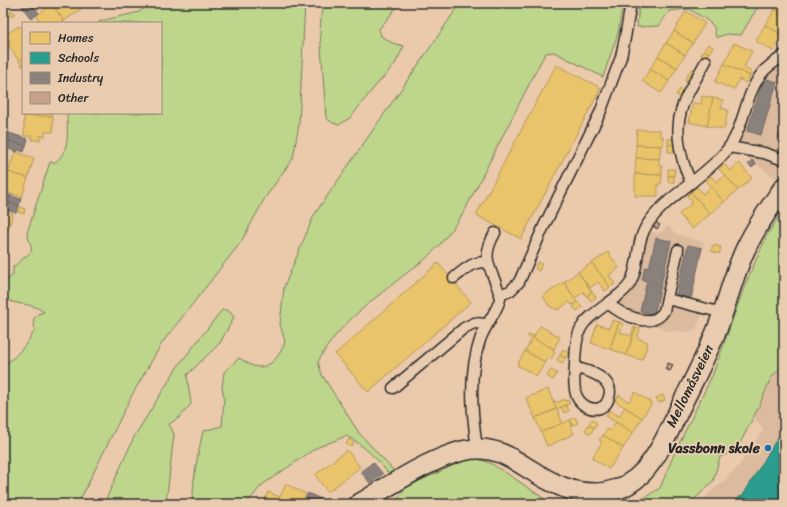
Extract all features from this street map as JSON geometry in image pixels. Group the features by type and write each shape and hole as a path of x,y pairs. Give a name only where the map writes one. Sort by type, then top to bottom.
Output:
{"street":[{"name":"Mellomåsveien","path":"359,504 438,460 460,451 477,448 499,452 568,490 599,493 609,492 628,485 636,479 652,462 665,438 701,365 723,313 747,245 784,187"}],"lane":[{"path":"499,295 510,291 519,282 544,226 600,113 620,57 627,31 630,3"},
{"path":"575,368 576,342 580,328 589,316 624,291 631,280 639,242 649,221 658,210 691,183 730,147 759,77 767,68 784,56"},
{"path":"691,183 686,172 680,150 678,132 680,115 684,102 706,61"},
{"path":"730,147 768,154 784,160"},
{"path":"477,448 472,401 473,372 480,340 497,307 499,295 487,262 488,247 495,233"},
{"path":"608,303 619,312 639,319 653,320 663,314 678,250"},
{"path":"454,278 470,265 487,262"},
{"path":"667,299 723,313"},
{"path":"393,388 464,328 474,323 487,324"}],"shaded area":[{"path":"784,64 784,171 779,180 747,158 747,146 740,144 738,140 762,80 777,65"},
{"path":"668,226 676,234 704,242 691,308 699,311 701,317 696,329 689,332 667,331 657,325 650,316 635,313 620,304 632,284 648,230 657,233 662,232"},
{"name":"Vassbonn skole","path":"784,360 784,504 699,504 739,466 763,430 751,412 750,399"}],"green space":[{"path":"152,3 305,3 299,124 293,158 265,198 241,242 162,343 132,395 78,504 3,504 3,365 13,358 25,345 35,330 33,320 38,314 44,312 34,306 13,302 3,297 4,283 13,275 13,267 31,252 27,233 50,162 54,163 66,147 67,114 162,114 162,22 100,22 139,12"},
{"path":"322,3 400,3 379,29 381,36 392,43 404,46 395,64 351,117 339,125 326,118 320,32"},
{"path":"460,3 623,3 618,33 603,77 554,52 546,53 464,212 452,229 430,255 358,312 326,348 318,362 322,375 359,433 395,472 390,476 371,453 346,436 316,448 262,485 246,504 193,504 194,476 203,431 222,426 224,398 222,387 224,372 239,358 253,366 259,367 269,364 277,357 285,342 280,324 284,287 314,215"},
{"path":"639,3 760,3 741,35 727,34 716,37 714,27 707,20 689,9 669,11 659,26 637,27"},
{"path":"784,209 784,273 781,281 784,286 784,364 771,378 760,404 736,451 720,457 713,481 690,504 623,504 644,498 660,488 675,452 713,374 745,285 767,235"},
{"path":"222,310 228,310 234,317 220,343 187,375 191,404 180,417 169,424 174,434 166,504 104,504 134,437 178,366"},
{"path":"472,457 490,463 552,504 394,504 406,487"}],"building: Homes":[{"path":"77,3 81,9 64,21 52,4"},
{"path":"778,3 784,3 784,15 775,9"},
{"path":"52,4 64,21 40,22 36,16"},
{"path":"775,9 784,15 784,32 782,35 765,25"},
{"path":"11,11 15,13 12,17 9,15"},
{"path":"686,11 705,23 693,43 674,31"},
{"path":"765,25 784,36 784,44 779,41 773,51 756,41"},
{"path":"19,26 22,30 22,59 19,61 8,45 11,43 5,35"},
{"path":"674,31 693,43 685,55 666,43"},
{"path":"666,43 685,55 677,68 658,56"},
{"path":"734,43 752,51 744,68 752,72 750,76 724,64"},
{"path":"708,44 713,47 709,53 704,50"},
{"path":"704,50 709,53 706,58 701,55"},
{"path":"658,56 677,68 669,81 650,69"},
{"path":"22,59 22,66 19,61"},
{"path":"724,64 750,76 746,83 739,79 734,90 715,82"},
{"path":"556,65 601,88 521,239 476,215"},
{"path":"650,69 669,81 661,93 642,81"},
{"path":"692,69 697,72 694,78 688,74"},
{"path":"688,74 694,78 691,83 685,80"},
{"path":"680,89 685,92 681,98 676,95"},
{"path":"702,96 713,98 707,126 689,122 693,103 701,104"},
{"path":"713,98 723,100 721,108 728,110 724,129 707,126"},
{"path":"24,114 52,114 52,116 24,116"},
{"path":"24,116 53,116 53,132 45,132 45,136 40,136 40,140 32,140 32,136 24,136"},
{"path":"637,130 660,130 660,136 663,136 663,146 636,145"},
{"path":"668,139 675,139 675,145 668,145"},
{"path":"636,145 661,146 659,159 636,158"},
{"path":"668,145 675,145 674,152 668,152"},
{"path":"15,152 34,158 28,178 8,172"},
{"path":"636,158 659,159 659,166 662,166 662,175 635,174"},
{"path":"739,163 752,178 738,190 719,169 724,164 730,171"},
{"path":"668,169 675,169 674,176 668,176"},
{"path":"8,172 28,178 22,197 3,191"},
{"path":"635,174 662,175 661,184 658,184 658,196 635,196"},
{"path":"725,175 738,190 724,202 706,180 711,176 716,182"},
{"path":"668,176 674,176 674,182 668,182"},
{"path":"697,187 703,194 711,187 724,202 710,214 691,192"},
{"path":"691,192 710,214 692,229 679,214 693,202 687,196"},
{"path":"20,207 25,209 24,214 18,212"},
{"path":"3,211 13,214 7,233 3,232"},
{"path":"3,232 7,233 3,246"},
{"path":"713,245 721,247 719,254 711,251"},
{"path":"608,252 619,268 609,275 615,284 610,287 592,263"},
{"path":"538,262 542,264 539,271 535,269"},
{"path":"438,263 471,302 368,392 335,354"},
{"path":"592,263 610,287 605,291 598,282 590,288 578,272"},
{"path":"578,272 592,292 586,296 584,292 575,298 564,282"},
{"path":"564,282 577,302 572,305 569,302 558,310 549,306 543,296"},
{"path":"592,292 596,297 591,301 587,296"},
{"path":"577,302 582,307 577,311 573,307"},
{"path":"612,320 619,322 610,349 591,343 597,324 609,328"},
{"path":"619,322 623,324 620,332 631,336 634,327 636,328 626,355 610,349"},
{"path":"540,326 560,337 554,349 533,338"},
{"path":"636,328 640,329 637,338 648,342 642,360 626,355"},
{"path":"529,334 534,336 533,338 554,349 553,351 555,352 551,359 548,358 545,362 525,351 532,339 528,337"},
{"path":"563,349 569,352 565,358 560,355"},
{"path":"525,351 545,362 537,376 517,365"},
{"path":"560,355 565,358 562,363 557,360"},
{"path":"551,370 557,373 553,380 547,376"},
{"path":"548,389 556,409 535,418 526,398"},
{"path":"635,392 652,403 642,418 615,401 619,395 629,402"},
{"path":"663,395 665,400 659,403 656,398"},
{"path":"564,399 565,401 568,400 570,403 557,409 553,401 559,402"},
{"path":"566,405 569,411 564,413 561,407"},
{"path":"625,407 642,418 633,433 606,416 609,410 619,416"},
{"path":"557,409 563,424 541,432 535,418"},
{"path":"575,417 578,423 573,426 570,420"},
{"path":"592,419 597,423 594,428 588,425"},
{"path":"570,420 572,425 570,426 574,434 547,446 541,432"},
{"path":"616,422 633,433 623,448 603,435 607,429 610,431"},
{"path":"588,425 594,428 590,434 585,431"},
{"path":"603,435 623,448 609,469 592,458 602,442 599,440"},
{"path":"349,439 354,443 351,447 346,444"},
{"path":"347,450 360,467 328,492 315,475"},
{"path":"286,484 306,494 301,504 263,504 268,492 280,497"}],"building: Schools":[{"path":"784,427 784,500 782,504 778,504 773,501 771,504 736,504 740,496 742,497"}],"building: Industry":[{"path":"23,3 31,3 39,13 31,19 21,5"},
{"path":"764,78 777,82 761,135 747,131"},
{"path":"784,120 784,143 777,141"},
{"path":"6,132 28,139 26,146 4,139"},
{"path":"4,139 26,146 24,152 18,150 17,152 3,147"},
{"path":"752,160 756,164 752,168 748,164"},
{"path":"6,194 21,199 19,206 3,201"},
{"path":"3,201 19,206 16,213 3,209"},
{"path":"656,238 671,241 654,315 640,311 647,281 642,280 645,267 649,268"},
{"path":"688,245 702,248 691,298 676,295"},
{"path":"373,462 383,474 370,483 361,472"},
{"path":"308,493 323,500 321,504 303,504"}],"building: Other":[{"path":"655,222 660,225 657,229 653,226"},
{"path":"668,363 673,365 670,371 665,369"}],"place":[{"name":"Vassbonn skole","path":"768,448"}]}
